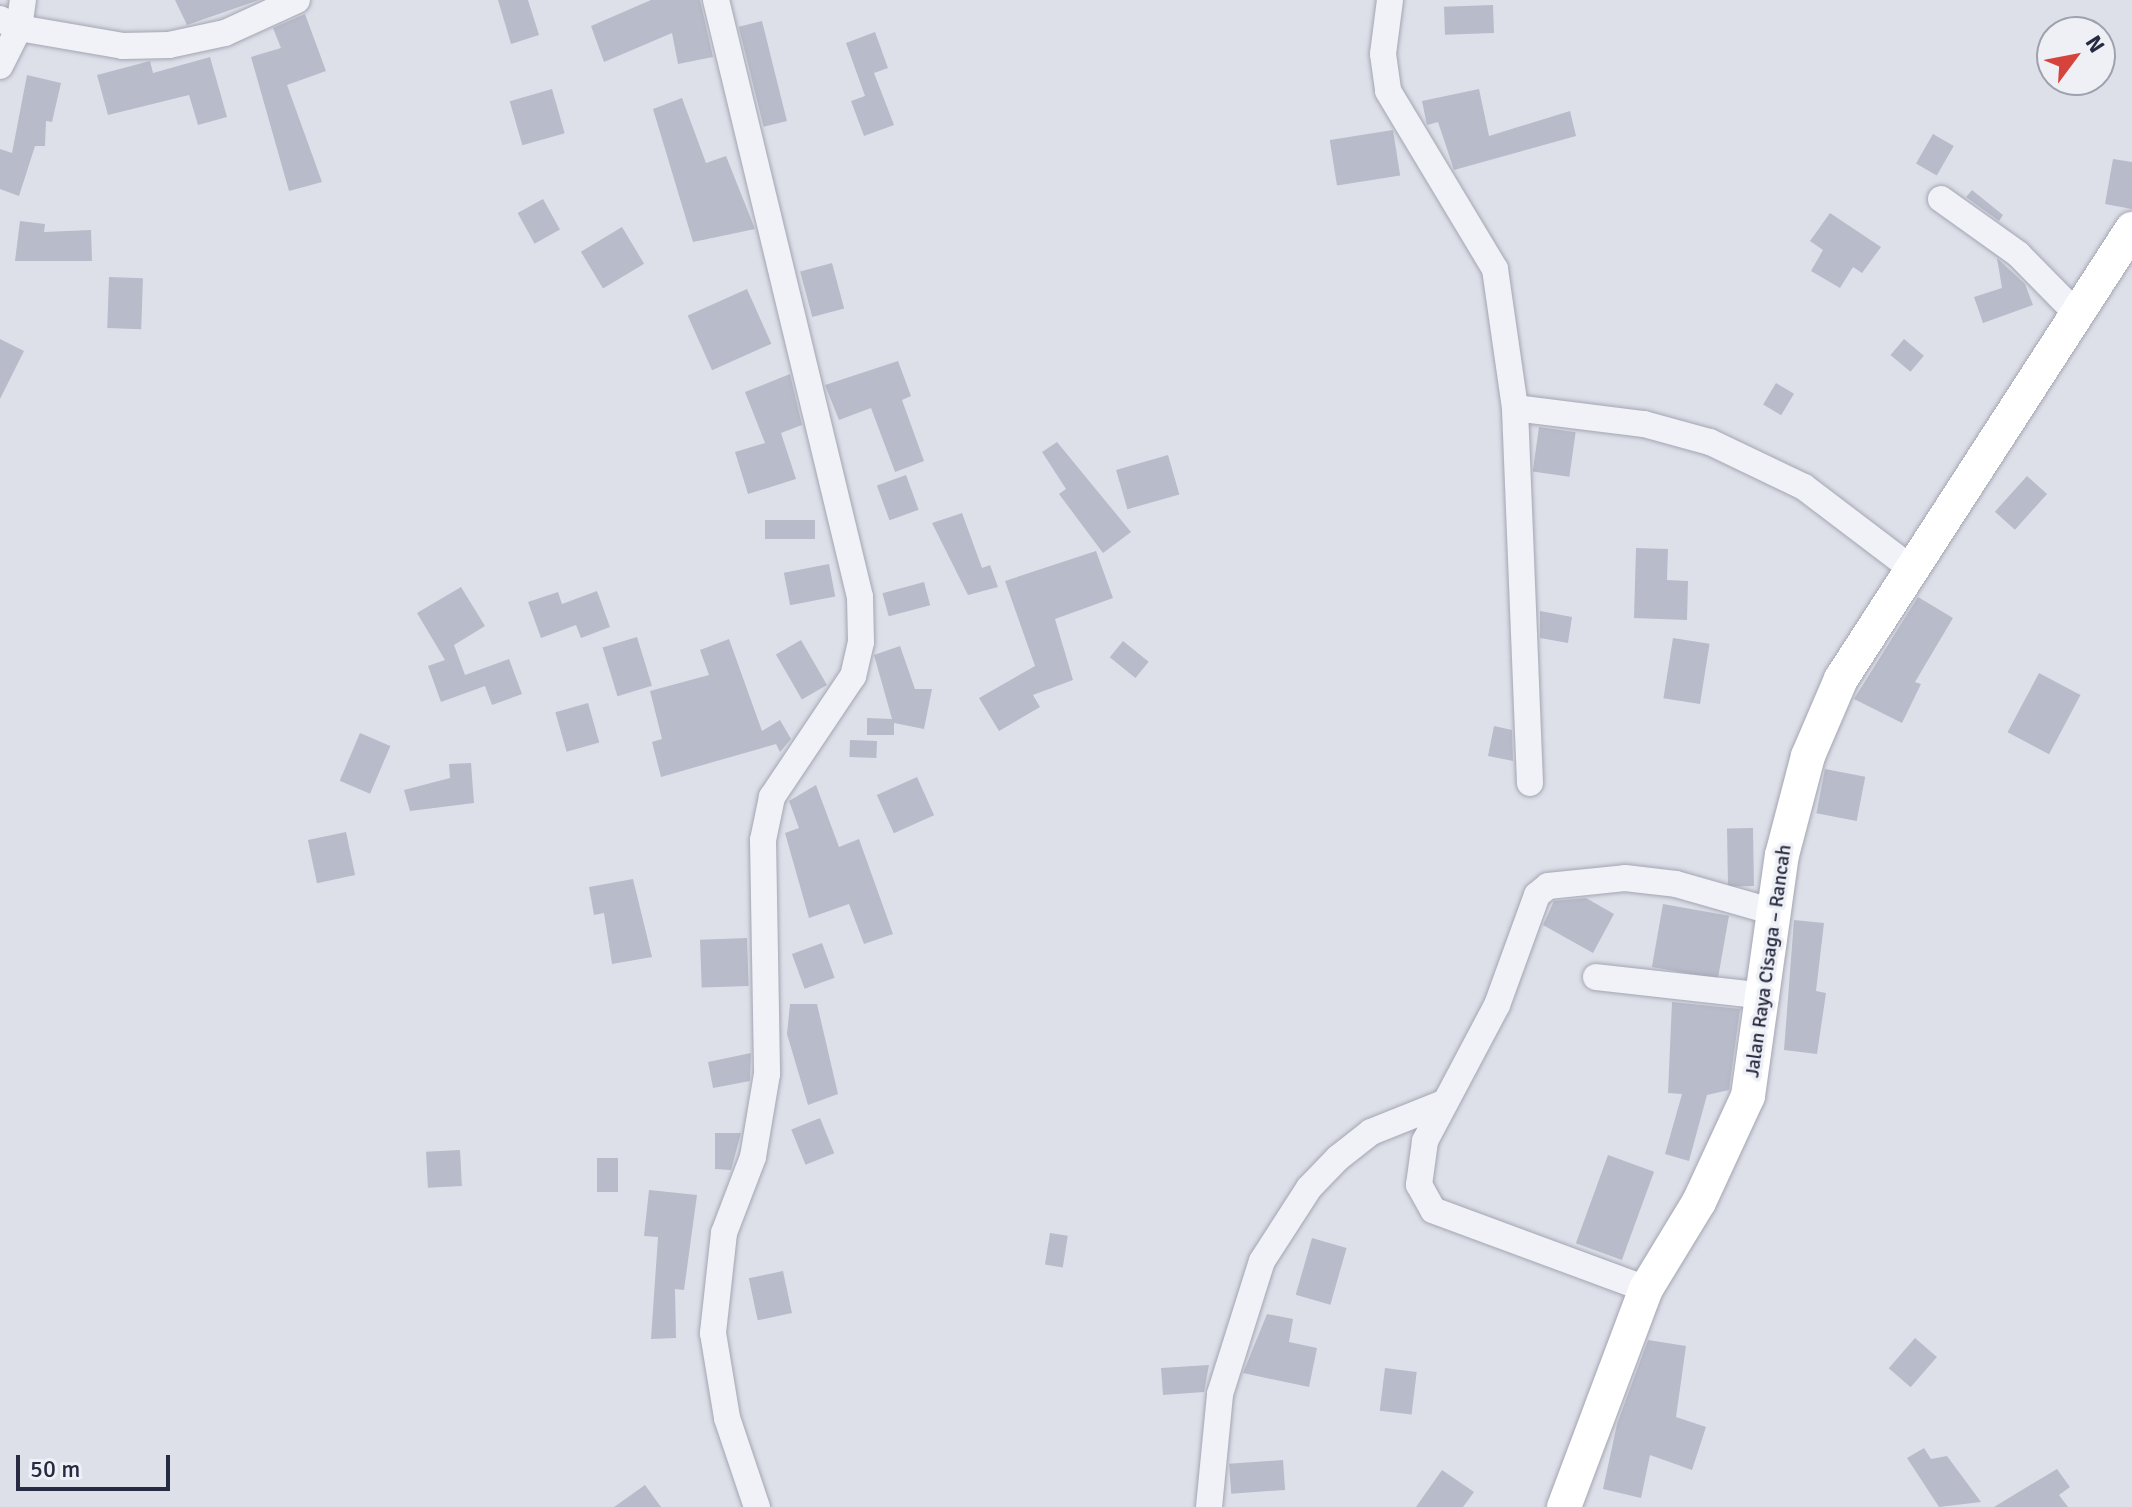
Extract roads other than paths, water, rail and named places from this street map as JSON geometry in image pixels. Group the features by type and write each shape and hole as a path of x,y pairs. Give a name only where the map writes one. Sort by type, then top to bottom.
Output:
{"main road":[{"name":"Jalan Raya Cisaga – Rancah","path":"1564,1507 1646,1289 1729,1144 1748,1096 1766,996 1774,912 1808,756 1841,679 1912,569 2005,435 2076,313 2132,229"}],"street":[{"path":"0,66 10,24 23,0"},
{"path":"10,24 123,46 169,45 225,33 297,0"},
{"path":"716,0 861,627 853,676 772,797 763,840 767,1074 753,1157 724,1233 713,1333 727,1418 757,1507"},
{"path":"1390,0 1383,54 1388,91 1495,269 1515,408 1530,783"},
{"path":"1941,199 2018,254 2076,313"},
{"path":"1515,408 1644,424 1710,442 1804,487 1912,569"},
{"path":"1646,1289 1433,1210 1419,1185 1421,1159 1441,1104 1497,1005 1529,912 1548,886 1625,878 1774,912"},
{"path":"1596,977 1766,996"},
{"path":"1209,1507 1220,1394 1262,1261 1309,1188 1338,1158 1371,1132 1441,1104"}]}
